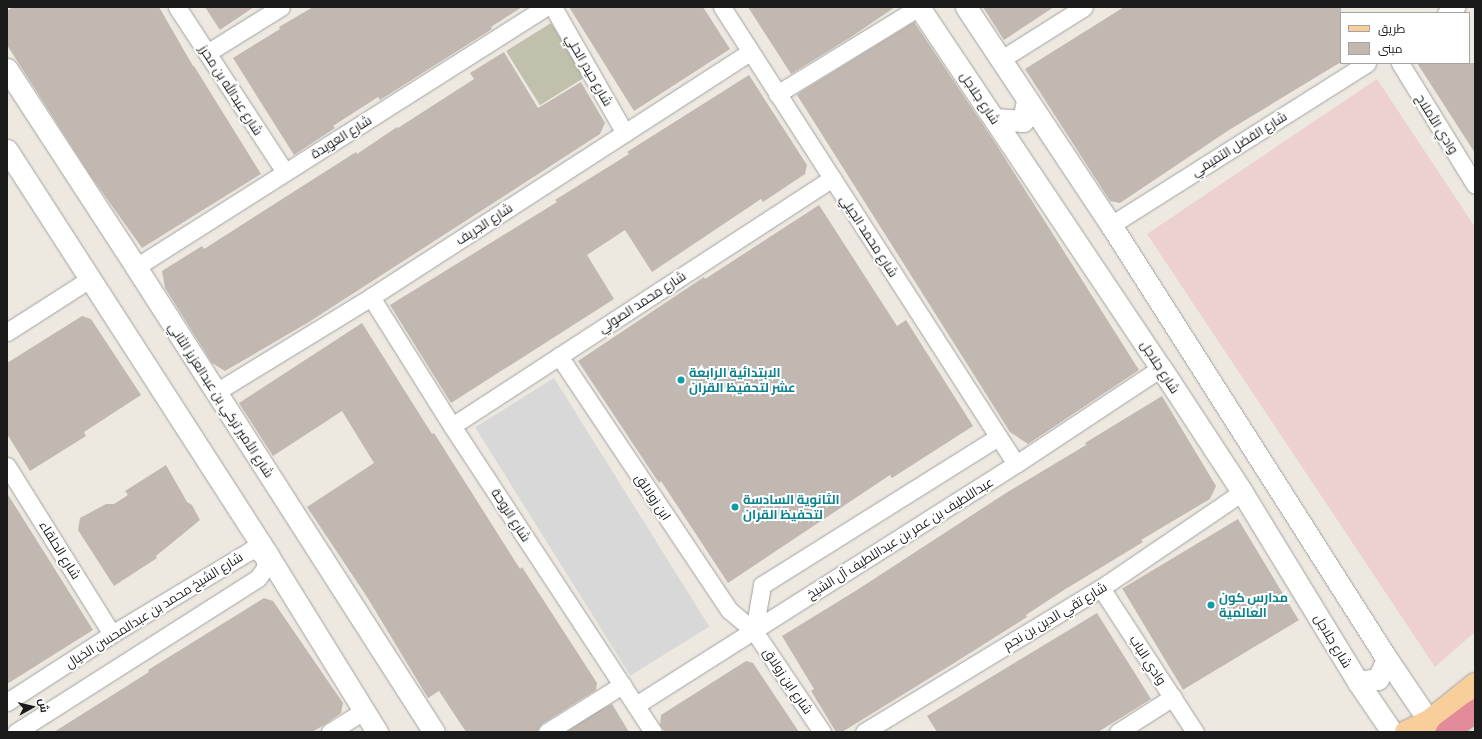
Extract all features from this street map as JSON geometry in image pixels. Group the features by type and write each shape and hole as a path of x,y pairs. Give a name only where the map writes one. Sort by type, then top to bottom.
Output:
{"highway":[{"path":"1438,726 1475,711"}],"main road":[{"path":"1406,732 1438,726 1475,684"}],"street":[{"name":"شارع عبدالله بن محرز","path":"177,7 285,172"},
{"path":"207,53 281,7"},
{"name":"شارع العويدة","path":"136,266 545,7"},
{"name":"شارع حيدر الحلي","path":"553,7 625,133"},
{"name":"شارع محمد الجيلي","path":"722,7 1016,464"},
{"path":"777,94 919,7"},
{"name":"شارع جلاجل","path":"919,7 1161,368 1242,492 1358,682 1392,732"},
{"path":"966,7 1111,225 1387,659 1438,726"},
{"path":"1000,60 1084,7"},
{"name":"شارع الجريف","path":"216,392 371,297 750,52"},
{"name":"شارع الفضل التميمي","path":"1111,225 1365,64"},
{"name":"وادي الأملاح","path":"1401,64 1475,185"},
{"name":"شارع الأمير تركي بن عبدالعزيز الثاني","path":"7,69 136,266 434,732"},
{"path":"994,119 1023,121 1028,100"},
{"path":"1014,148 1027,129 1049,133"},
{"path":"8,155 90,279 269,557 377,732"},
{"name":"شارع محمد الصولي","path":"452,426 832,178"},
{"path":"7,332 90,279"},
{"name":"شارع الروحة","path":"371,297 452,426 653,732"},
{"name":"ابن زولالق","path":"559,356 729,610 754,631"},
{"name":"عبداللطيف بن عمر بن عبداللطيف آل الشيخ","path":"636,705 1016,464 1161,368"},
{"path":"754,631 762,585 998,437"},
{"name":"شارع الحلقاء","path":"7,466 112,634"},
{"name":"شارع تقي الدين بن نجم","path":"864,732 1101,588 1242,492"},
{"name":"شارع الشيخ محمد بن عبدالمحسن الخيال","path":"7,702 112,634 250,550 257,551 262,555 265,561 265,568 258,578 18,732"},
{"name":"وادي الباب","path":"1101,588 1195,732"},
{"name":"شارع ابن زولاق","path":"754,631 822,732"},
{"path":"1358,682 1378,679 1387,659"},
{"path":"547,732 622,685"},
{"path":"1118,732 1173,697"},
{"path":"330,732 364,711"}],"shaded area":[{"path":"551,23 585,77 540,105 506,51"},
{"path":"1377,79 1475,227 1475,632 1435,667 1147,234"},
{"path":"554,378 709,626 630,676 475,427"}],"building":[{"path":"13,7 159,7 193,66 261,174 142,248 90,175 7,45 7,11"},
{"path":"205,7 254,7 220,30"},
{"path":"313,7 522,7 491,27 492,29 380,100 378,97 333,126 335,128 294,155 233,58 280,29 279,27"},
{"path":"569,7 703,7 730,49 634,111"},
{"path":"748,7 895,7 851,37 791,74"},
{"path":"983,7 1054,7 1004,40"},
{"path":"1124,7 1341,7 1340,63 1229,130 1120,203 1110,201 1025,69"},
{"path":"914,22 994,141 1139,370 1028,444 1010,432 797,95"},
{"path":"504,52 538,108 581,82 605,123 600,134 309,322 225,371 212,363 165,288 162,271 202,246 204,249 356,152 357,154 397,127 398,128 474,79 470,73"},
{"path":"1475,63 1475,153 1418,64"},
{"path":"749,75 807,165 805,174 763,202 761,199 652,272 625,230 587,255 614,299 451,403 390,305 557,202 555,200 629,154 627,152"},
{"path":"819,205 897,326 906,320 973,426 892,478 890,475 728,583 661,481 659,483 578,361 704,277 705,279"},
{"path":"82,316 91,319 141,395 84,432 86,436 30,471 7,434 7,363"},
{"path":"362,323 520,569 522,567 597,683 596,690 542,724 537,732 466,732 439,691 428,698 367,597 307,507 374,463 342,411 273,456 239,403"},
{"path":"1162,396 1216,486 1210,499 1141,540 1143,542 1064,590 1026,615 1027,617 951,665 842,732 836,732 811,691 814,689 782,636 857,590 1006,493 1086,445 1085,443"},
{"path":"166,465 187,502 192,505 200,520 156,556 157,558 114,586 78,530 80,518 106,504 114,504 128,495 125,491"},
{"path":"7,493 93,630 7,684"},
{"name":"مدارس كون العالمية","path":"1238,519 1299,620 1183,690 1122,589"},
{"path":"264,598 273,601 343,703 341,713 324,725 312,732 54,732 149,672 148,670"},
{"path":"1097,613 1151,699 1098,732 937,732 927,716"},
{"path":"746,661 753,663 799,732 665,732 660,725 661,715"},
{"path":"612,704 629,732 566,732 597,712"}],"place":[{"name":"الابتدائية الرابعة عشر لتحفيظ القران","path":"681,380"},
{"name":"الثانوية السادسة لتحفيظ القران","path":"735,507"},
{"name":"مدارس كون العالمية","path":"1211,605"}]}
